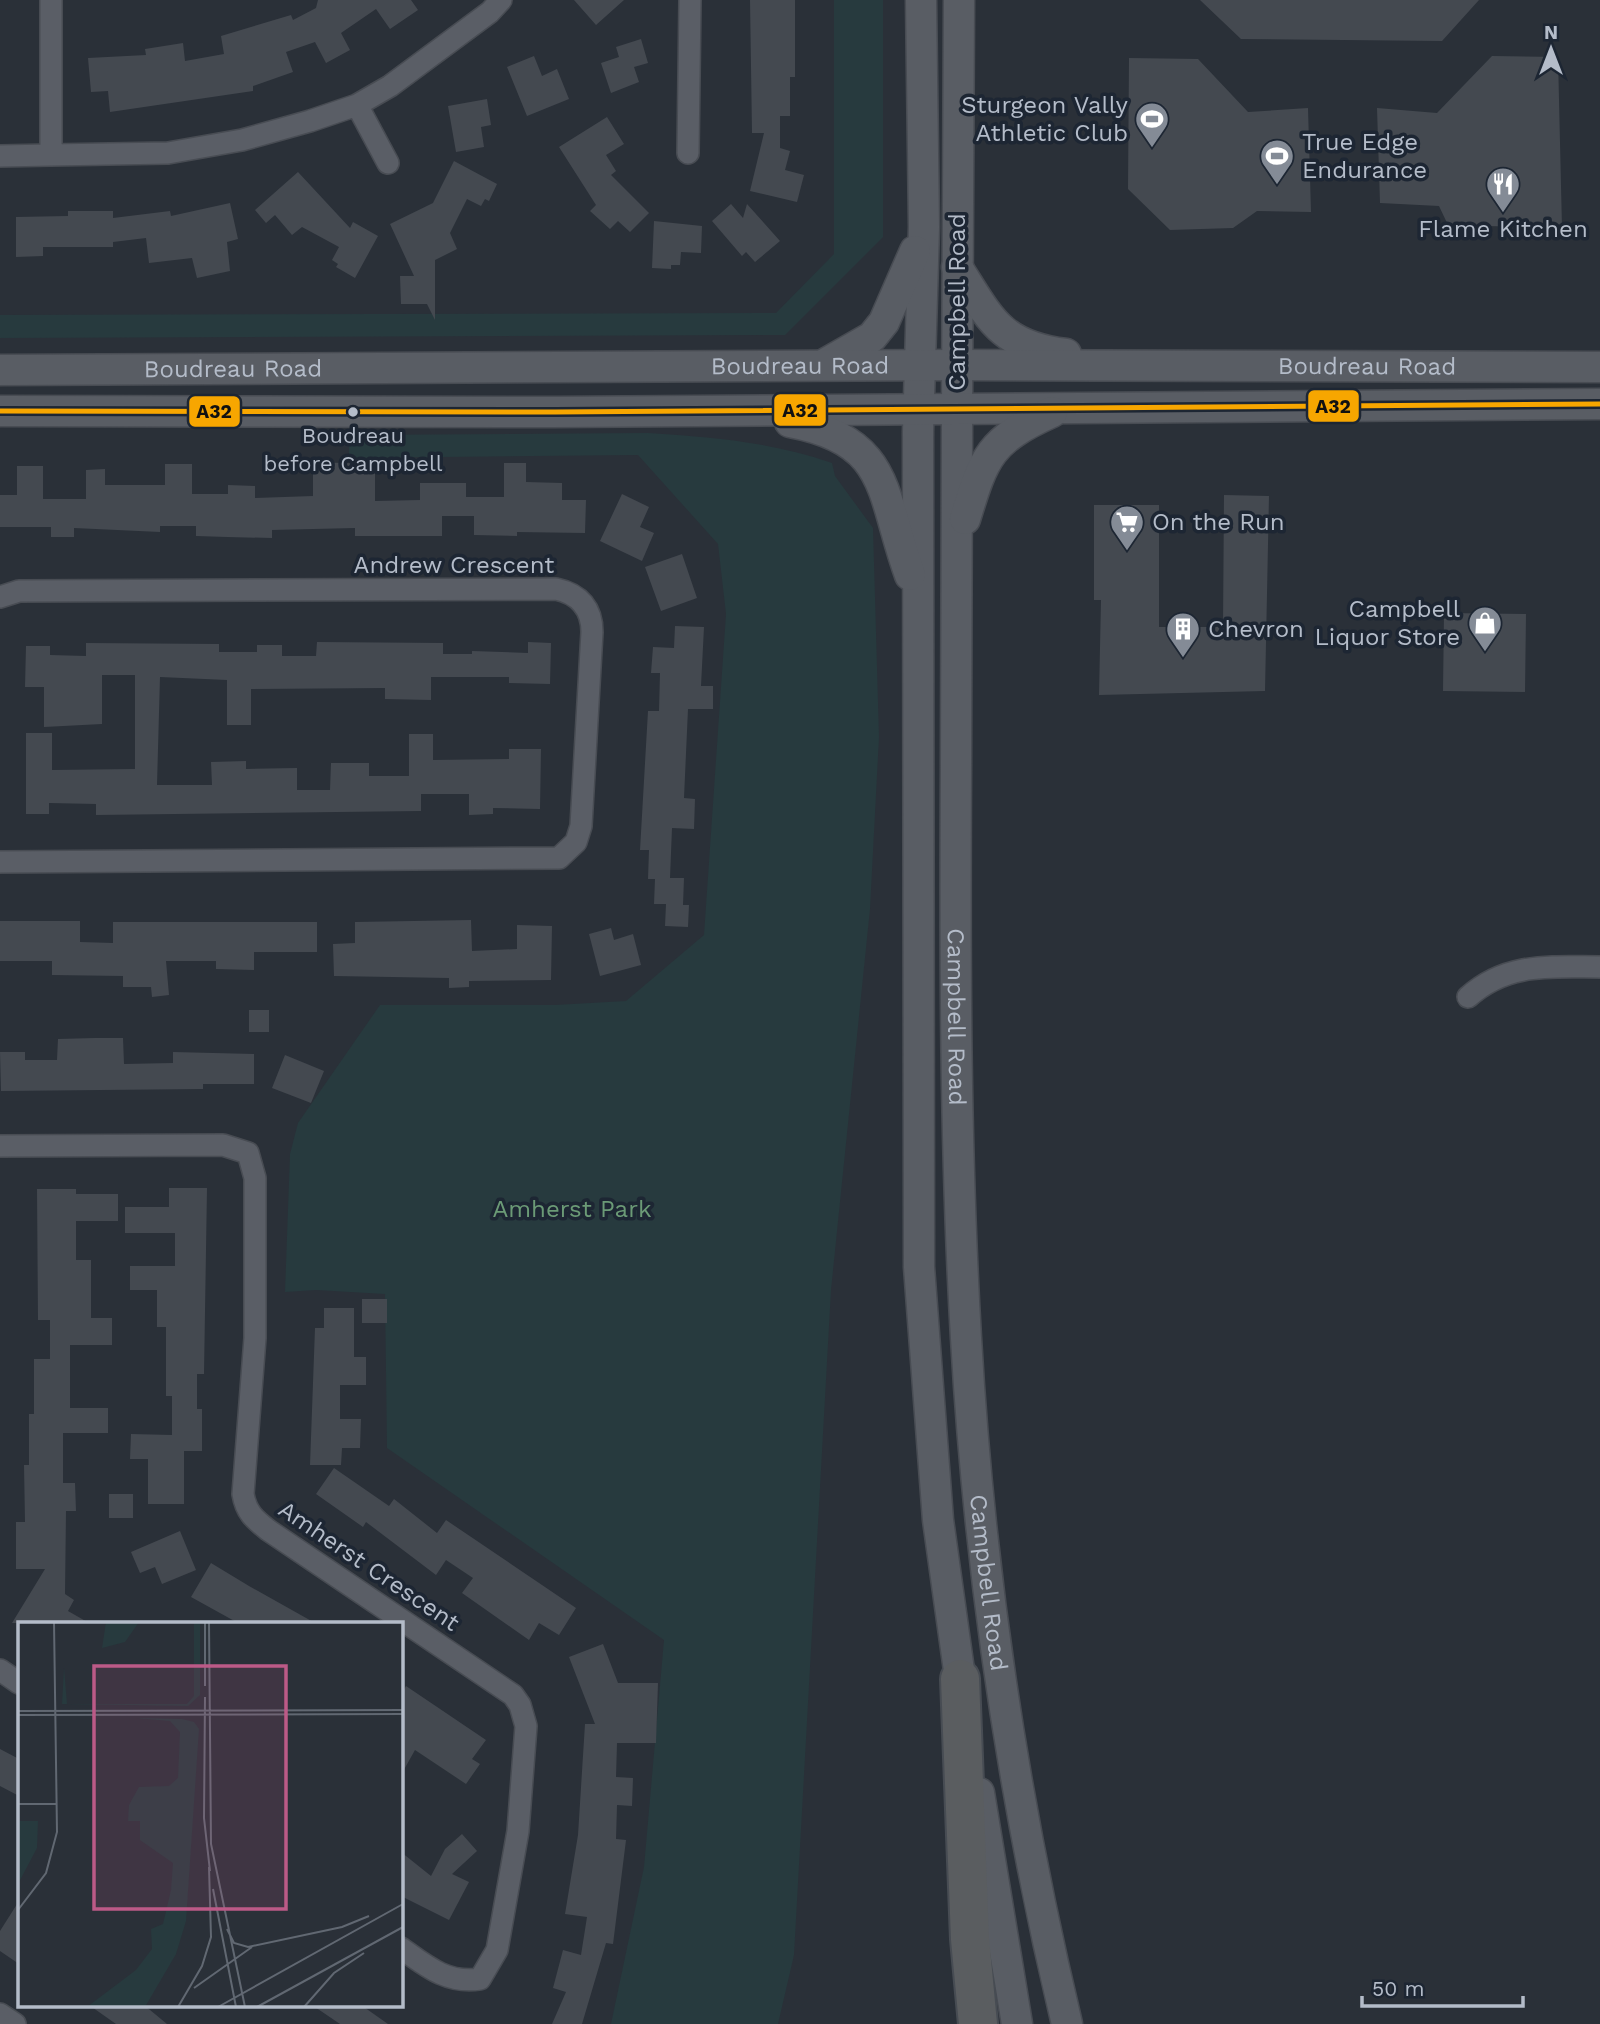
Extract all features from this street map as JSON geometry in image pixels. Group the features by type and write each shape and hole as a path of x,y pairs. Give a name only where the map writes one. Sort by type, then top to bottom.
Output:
{"highway":[{"path":"960,1679 970,1939 978,2024"}],"main road":[{"name":"Campbell Road","path":"921,0 924,228 918,597 919,1267 938,1520 960,1679 1017,2024"},
{"name":"Campbell Road","path":"959,0 955,550 956,991 961,1251 986,1569 1002,1691 1029,1844 1067,2024"},
{"path":"820,367 872,337 884,322 924,228"},
{"path":"957,267 996,327 1016,340 1041,351 1160,366"},
{"name":"Boudreau Road","path":"0,370 920,365 1600,367"},
{"name":"Boudreau Road","path":"0,411 734,411 1600,404"},
{"path":"955,550 975,484 996,445 1014,429 1065,407"},
{"path":"734,411 815,427 843,437 863,453 891,506 898,543 918,597"}],"street":[{"path":"51,0 51,155"},
{"path":"0,156 168,153 242,140 357,104 403,77 490,12 502,0"},
{"path":"688,153 690,0"},
{"path":"357,104 388,163"},
{"name":"Andrew Crescent","path":"0,597 19,591 556,589 572,594 583,603 590,617 592,632 581,825 576,842 559,858 0,862"},
{"path":"1468,998 1485,982 1514,970 1600,967"},
{"path":"918,991 956,991"},
{"name":"Amherst Crescent","path":"0,1146 223,1145 248,1153 255,1178 256,1338 243,1494 245,1506 249,1514 268,1530 513,1695 524,1716 518,1831 493,1962 480,1979 466,1981 436,1973 402,1949"},
{"path":"0,1670 18,1682"},
{"path":"0,2014 15,2024"}],"green space":[{"path":"834,0 883,0 883,237 785,335 0,338 0,315 776,313 834,254"},
{"name":"Amherst Park","path":"648,433 741,442 787,450 832,463 835,476 873,528 879,737 870,909 831,1290 794,1955 778,2024 611,2024 644,1867 664,1640 387,1448 385,1294 316,1290 285,1292 290,1154 298,1123 380,1005 555,1005 626,1001 704,935 726,614 718,544 638,455 349,458 349,435"}],"building":[{"path":"318,0 411,0 418,10 390,29 376,9 341,33 350,50 326,63 315,42 286,52 293,72 253,86 253,91 110,112 108,91 91,92 88,58 146,55 145,49 183,43 185,61 224,54 221,36 291,15 293,20 316,8"},
{"path":"574,0 624,0 596,25"},
{"path":"750,0 795,0 795,77 790,77 790,116 780,116 780,148 790,151 785,170 804,175 797,202 750,191 764,133 752,133"},
{"path":"1200,0 1479,0 1442,41 1241,39"},
{"path":"641,39 648,63 634,67 639,82 611,93 601,63 619,57 616,47"},
{"path":"534,56 542,76 557,69 569,99 527,116 507,67"},
{"path":"1492,56 1558,57 1562,228 1448,225 1439,206 1380,203 1377,108 1437,113"},
{"path":"1129,58 1198,59 1248,112 1308,108 1311,212 1257,211 1233,228 1170,230 1128,189"},
{"path":"487,99 491,125 481,127 484,147 456,152 448,106"},
{"path":"607,117 624,144 606,155 616,171 611,175 649,213 630,232 618,221 610,229 590,211 596,205 559,147"},
{"path":"454,161 497,184 489,201 485,199 481,206 467,199 450,233 457,249 435,260 435,320 427,304 401,304 400,276 414,276 390,224 433,203"},
{"path":"298,172 350,228 353,222 378,236 355,278 336,267 338,264 332,260 339,247 302,227 292,235 275,215 266,223 255,210"},
{"path":"230,203 238,239 227,242 230,271 197,278 192,258 149,263 146,238 113,242 113,247 43,247 43,256 16,257 16,217 68,216 68,211 113,211 113,218 170,211 171,216"},
{"path":"731,204 743,218 747,204 780,241 755,262 746,252 742,256 712,221"},
{"path":"654,221 702,226 701,253 681,252 680,265 671,265 671,269 652,268"},
{"path":"313,462 375,464 375,501 420,500 420,483 466,483 466,497 504,497 504,463 526,463 526,482 562,483 562,500 586,500 585,533 517,532 517,536 474,535 474,516 442,516 442,536 355,536 355,528 272,530 272,538 196,536 196,526 160,526 160,532 74,528 74,537 51,537 51,527 0,527 0,495 17,495 17,466 43,466 43,499 86,499 86,470 105,469 105,485 165,485 165,464 192,464 192,494 228,494 228,485 255,486 255,498 313,496"},
{"path":"622,494 649,507 640,527 654,533 642,561 600,541"},
{"path":"1224,495 1269,496 1265,691 1099,695 1101,600 1094,600 1094,505 1159,505 1159,627 1223,627"},
{"path":"682,554 697,598 661,611 645,567"},
{"name":"Campbell Liquor Store","path":"1444,613 1526,614 1525,692 1443,691"},
{"path":"675,626 704,627 701,686 713,686 713,709 688,709 684,798 695,799 694,829 672,828 670,878 684,878 683,905 689,905 688,927 665,926 666,904 654,904 655,879 648,879 649,850 640,850 648,711 659,711 660,673 651,673 653,647 674,648"},
{"path":"317,642 443,643 443,654 472,654 472,651 528,653 528,642 551,643 550,684 509,683 509,677 431,677 431,700 385,699 385,688 251,689 251,725 227,725 227,680 160,677 157,785 212,785 211,762 246,761 246,769 297,768 297,790 330,790 331,763 369,763 369,776 409,776 409,734 433,734 433,760 509,759 509,749 541,749 540,809 493,808 493,814 469,815 469,794 421,794 421,811 96,815 96,804 49,803 49,814 26,814 26,733 52,733 52,770 135,769 135,675 102,675 102,724 44,727 44,687 25,687 26,646 50,646 50,655 86,656 86,643 219,644 219,652 257,652 257,645 282,645 282,656 316,656"},
{"path":"471,920 472,951 517,949 517,925 552,926 551,980 469,981 469,987 449,988 449,978 334,976 333,944 355,943 355,922"},
{"path":"0,921 80,921 80,942 113,943 113,922 317,922 317,952 254,952 254,970 216,969 216,961 166,961 169,995 152,997 151,987 123,987 123,976 52,975 52,961 0,961"},
{"path":"611,928 614,940 633,934 641,965 600,976 589,934"},
{"path":"249,1010 269,1010 269,1032 249,1032"},
{"path":"123,1038 124,1064 173,1063 173,1052 254,1054 254,1084 203,1084 203,1089 1,1091 0,1052 25,1052 25,1060 57,1060 58,1039"},
{"path":"285,1055 324,1071 311,1103 272,1088"},
{"path":"169,1188 207,1188 204,1374 197,1374 197,1409 202,1409 202,1451 184,1451 184,1504 148,1504 148,1459 130,1459 131,1434 172,1435 172,1396 166,1396 166,1327 157,1327 157,1290 130,1290 130,1266 175,1266 175,1233 125,1233 125,1207 169,1207"},
{"path":"37,1189 76,1189 76,1194 118,1194 118,1221 76,1221 76,1260 91,1260 91,1318 112,1318 112,1345 70,1345 70,1408 108,1408 108,1433 63,1433 63,1483 75,1483 76,1511 66,1511 65,1594 74,1600 68,1611 87,1622 12,1623 45,1569 16,1569 16,1522 25,1522 24,1465 29,1465 29,1414 34,1414 34,1359 50,1359 50,1320 38,1320"},
{"path":"362,1299 387,1299 387,1323 362,1323"},
{"path":"324,1308 354,1308 354,1357 366,1357 366,1385 340,1385 340,1419 361,1419 360,1448 342,1448 341,1465 310,1465 315,1328 324,1328"},
{"path":"334,1468 389,1506 394,1499 437,1533 446,1520 576,1608 559,1635 539,1623 529,1640 462,1593 473,1578 446,1560 436,1575 366,1522 363,1527 316,1494"},
{"path":"109,1494 133,1494 133,1518 109,1518"},
{"path":"180,1531 196,1570 162,1584 155,1567 140,1573 131,1552"},
{"path":"211,1563 313,1622 236,1622 191,1597"},
{"path":"603,1644 618,1683 658,1683 656,1743 617,1743 616,1777 633,1778 632,1806 617,1805 616,1839 626,1840 613,1944 606,1943 582,2024 552,2024 566,1992 553,1988 563,1950 581,1955 587,1917 565,1914 578,1835 585,1724 595,1724 569,1657"},
{"path":"406,1686 486,1740 472,1759 480,1764 466,1784 415,1750 402,1773 402,1693"},
{"path":"0,1749 18,1758 18,1795 0,1786"},
{"path":"462,1834 477,1851 452,1874 469,1882 449,1920 402,1896 402,1853 431,1876 445,1849"},
{"path":"18,1903 18,1963 0,1951 0,1931"},
{"path":"92,2007 146,2007 167,2024 116,2024"},
{"path":"315,2007 364,2007 388,2024 340,2024"}],"transit line":[{"name":"A32","path":"0,411 555,412 1600,404"}],"place":[{"name":"Sturgeon Vally Athletic Club","path":"1152,149"},
{"name":"True Edge Endurance","path":"1277,186"},
{"name":"Flame Kitchen","path":"1503,214"},
{"name":"Boudreau before Campbell","path":"353,412"},
{"name":"On the Run","path":"1127,552"},
{"name":"Campbell Liquor Store","path":"1485,653"},
{"name":"Chevron","path":"1183,659"}]}
